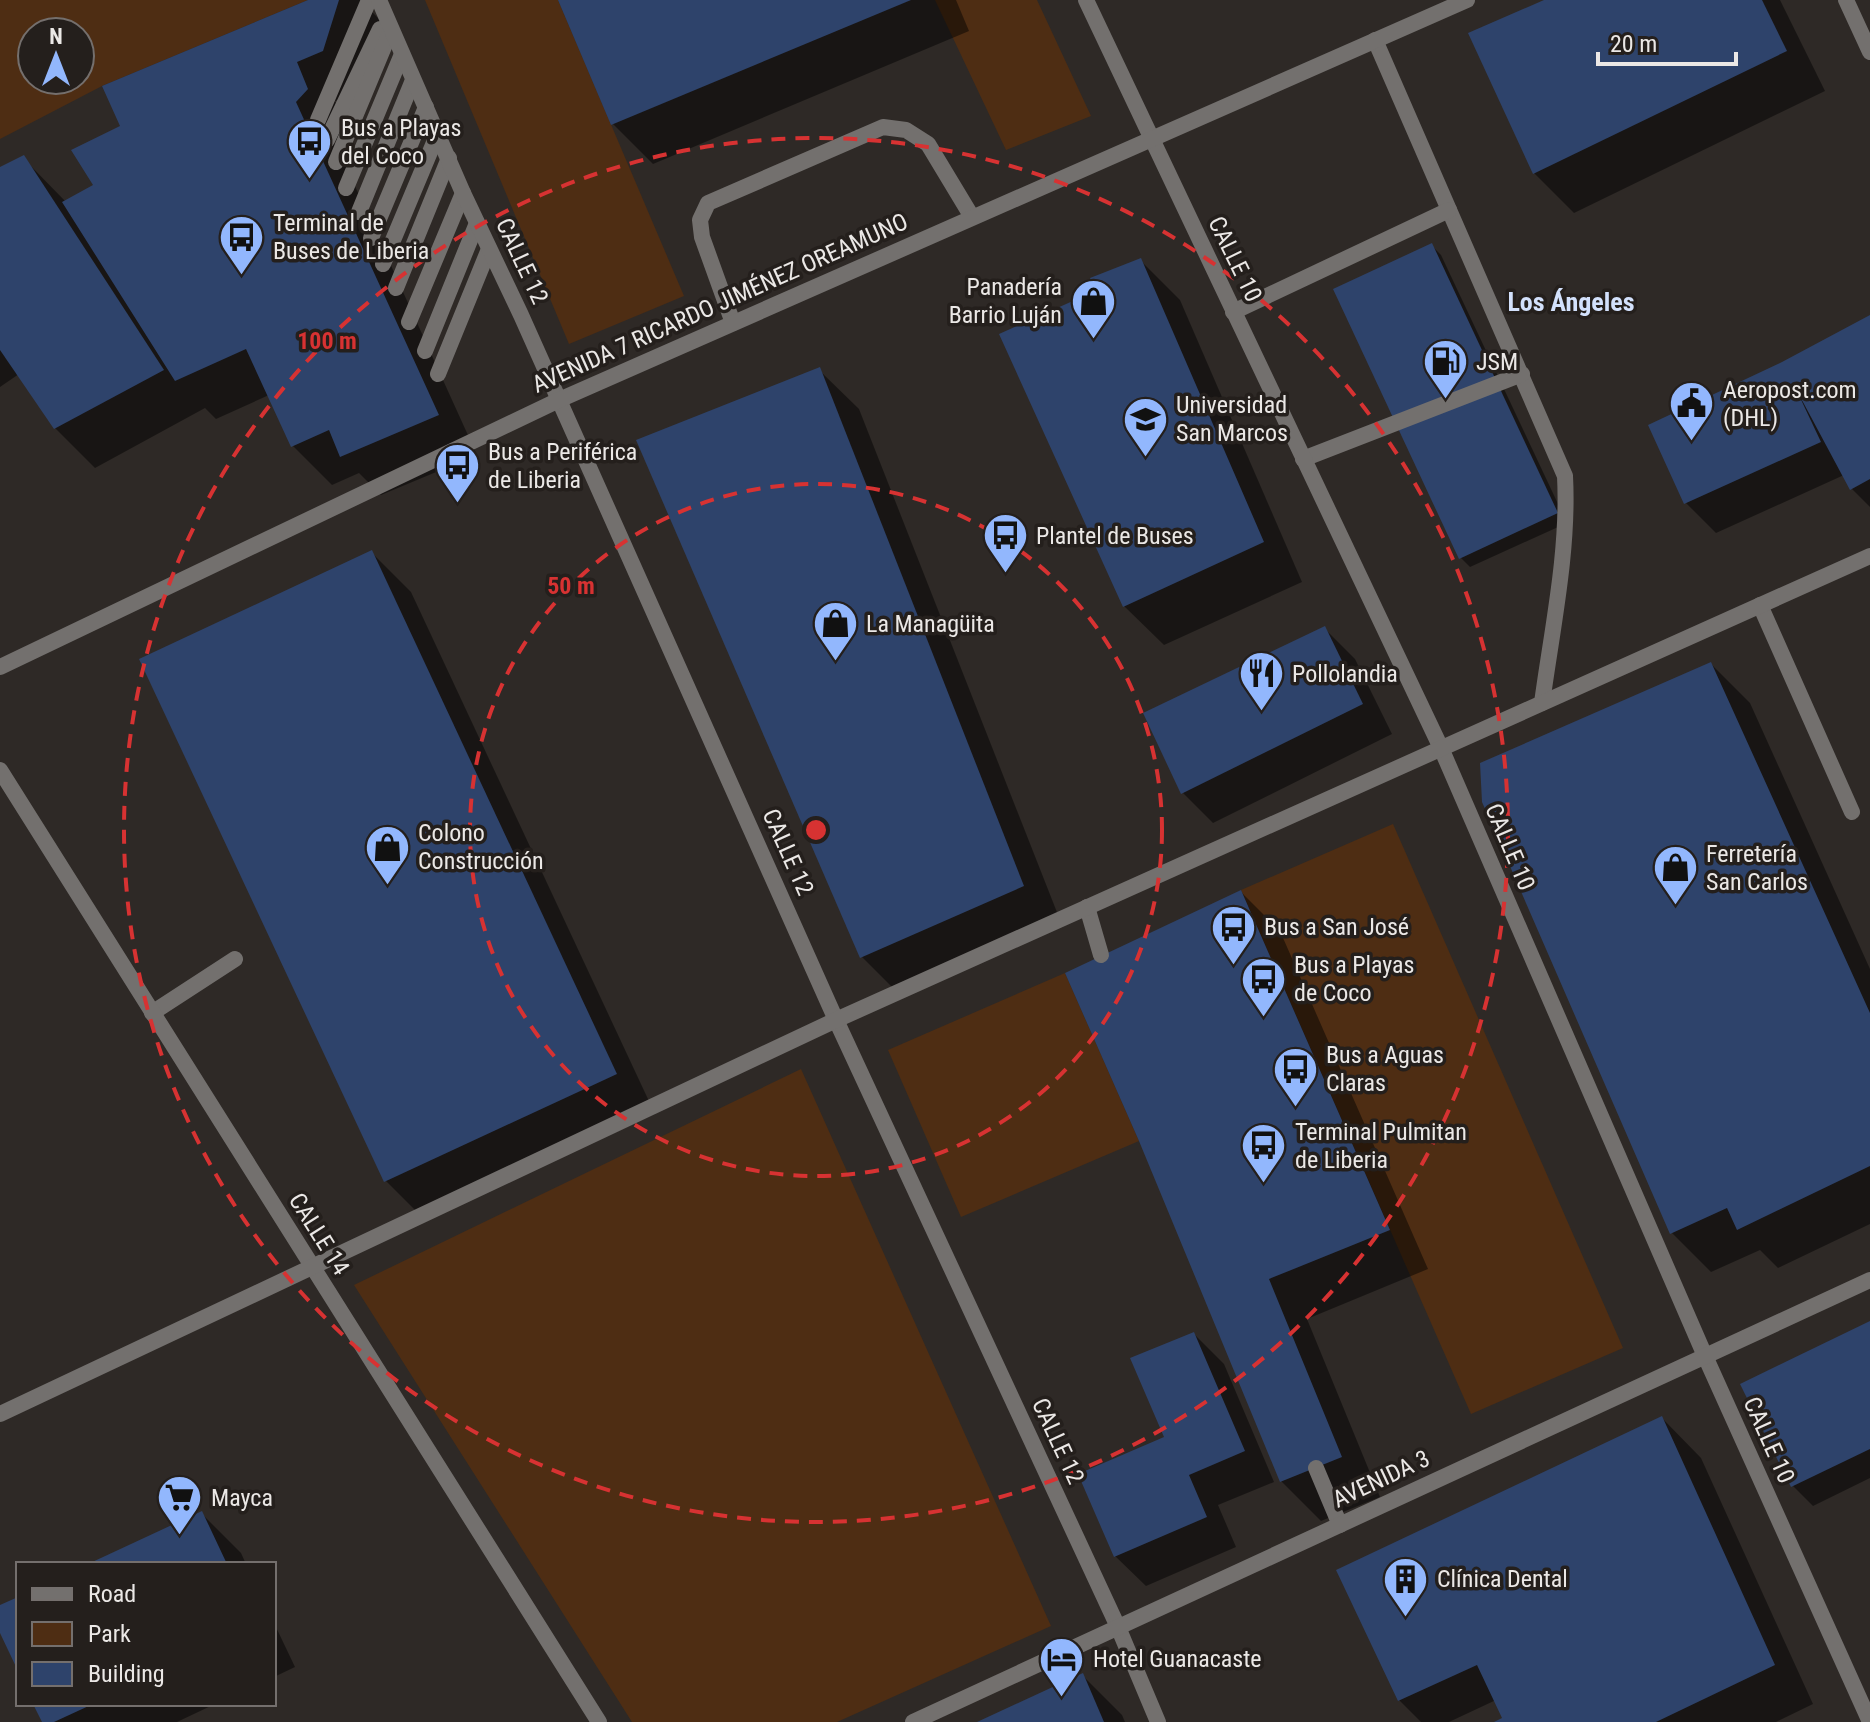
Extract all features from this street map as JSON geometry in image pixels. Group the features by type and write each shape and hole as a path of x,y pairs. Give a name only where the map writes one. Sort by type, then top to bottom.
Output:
{"street":[{"path":"318,120 369,0"},
{"name":"CALLE 12","path":"379,0 836,1020 1118,1627 1158,1722"},
{"name":"CALLE 10","path":"1086,0 1441,748 1705,1356 1870,1722"},
{"name":"AVENIDA 7 RICARDO JIMÉNEZ OREAMUNO","path":"0,667 559,400 1467,0"},
{"path":"1846,0 1870,52"},
{"path":"327,140 388,23"},
{"path":"336,162 388,23"},
{"path":"1375,40 1565,476 1565,521 1542,703"},
{"path":"346,188 402,54"},
{"path":"359,212 413,80"},
{"path":"371,238 426,107"},
{"path":"733,323 702,237 700,220 708,203 883,127 906,130 928,144 972,217"},
{"path":"383,264 438,133"},
{"path":"396,288 449,158"},
{"path":"409,322 463,193"},
{"path":"1233,312 1449,210"},
{"path":"425,351 477,223"},
{"path":"438,374 489,249"},
{"path":"1303,459 1522,374"},
{"path":"0,1414 836,1020 1870,556"},
{"path":"1760,605 1852,812"},
{"name":"CALLE 14","path":"0,770 599,1722"},
{"path":"1087,907 1101,955"},
{"path":"152,1013 235,959"},
{"name":"AVENIDA 3","path":"913,1722 1870,1280"},
{"path":"1316,1468 1340,1525"}],"green space":[{"path":"0,0 308,0 96,89 96,16 16,16 16,96 83,96 0,139"},
{"path":"425,0 558,0 684,296 569,344"},
{"path":"935,0 1037,0 1091,116 1006,150"},
{"path":"1393,824 1623,1348 1471,1414 1241,890"},
{"path":"1065,973 1139,1141 961,1217 888,1050"},
{"path":"801,1069 1051,1626 837,1722 632,1722 354,1285"}],"building":[{"name":"Terminal de Buses de Liberia","path":"308,0 339,0 323,51 297,62 308,89 296,102 439,415 340,457 329,430 291,447 246,349 175,381 62,202 93,185 71,150 120,126 102,86"},
{"path":"558,0 911,0 611,125"},
{"path":"1544,0 1762,0 1787,51 1533,174 1468,33"},
{"path":"24,155 164,370 54,429 0,350 0,167"},
{"name":"JSM","path":"1432,243 1558,513 1459,559 1333,289"},
{"path":"1141,258 1264,542 1123,607 999,334 1095,291 1090,278"},
{"path":"1870,315 1870,479 1850,490 1796,389 1821,442 1684,504 1648,425 1782,362"},
{"name":"La Managüita","path":"820,367 1024,886 860,958 636,440"},
{"name":"Colono Construcción","path":"372,550 617,1074 384,1182 139,659"},
{"path":"1325,626 1363,704 1181,794 1143,713"},
{"name":"Ferretería San Carlos","path":"1711,662 1870,1013 1870,1166 1737,1230 1727,1208 1670,1234 1482,802 1480,763"},
{"name":"Terminal Pulmitan de Liberia","path":"1241,890 1390,1230 1269,1279 1342,1457 1280,1482 1139,1141 1065,973"},
{"path":"1870,1321 1870,1449 1791,1487 1740,1384"},
{"path":"1194,1332 1245,1451 1189,1475 1207,1517 1114,1557 1078,1474 1164,1437 1130,1358"},
{"path":"1662,1416 1775,1665 1656,1722 1494,1722 1502,1718 1477,1665 1398,1701 1336,1570"},
{"name":"Mayca","path":"202,1511 226,1562 92,1562"},
{"path":"16,1598 16,1667 0,1633 0,1605"},
{"name":"Hotel Guanacaste","path":"1083,1673 1104,1722 977,1722"},
{"path":"34,1706 89,1706 54,1722 42,1722"}],"place":[{"name":"Bus a Playas del Coco","path":"310,181"},
{"name":"Terminal de Buses de Liberia","path":"242,276"},
{"name":"Panadería Barrio Luján","path":"1093,340"},
{"name":"JSM","path":"1445,401"},
{"name":"Aeropost.com (DHL)","path":"1692,443"},
{"name":"Universidad San Marcos","path":"1145,458"},
{"name":"Bus a Periférica de Liberia","path":"457,505"},
{"name":"Plantel de Buses","path":"1005,575"},
{"name":"La Managüita","path":"835,663"},
{"name":"Pollolandia","path":"1261,713"},
{"name":"Colono Construcción","path":"387,886"},
{"name":"Ferretería San Carlos","path":"1675,907"},
{"name":"Bus a San José","path":"1233,966"},
{"name":"Bus a Playas de Coco","path":"1263,1018"},
{"name":"Bus a Aguas Claras","path":"1295,1108"},
{"name":"Terminal Pulmitan de Liberia","path":"1264,1185"},
{"name":"Mayca","path":"180,1537"},
{"name":"Clínica Dental","path":"1406,1618"},
{"name":"Hotel Guanacaste","path":"1062,1698"}],"district":[{"name":"Los Ángeles","path":"1571,302"}]}
